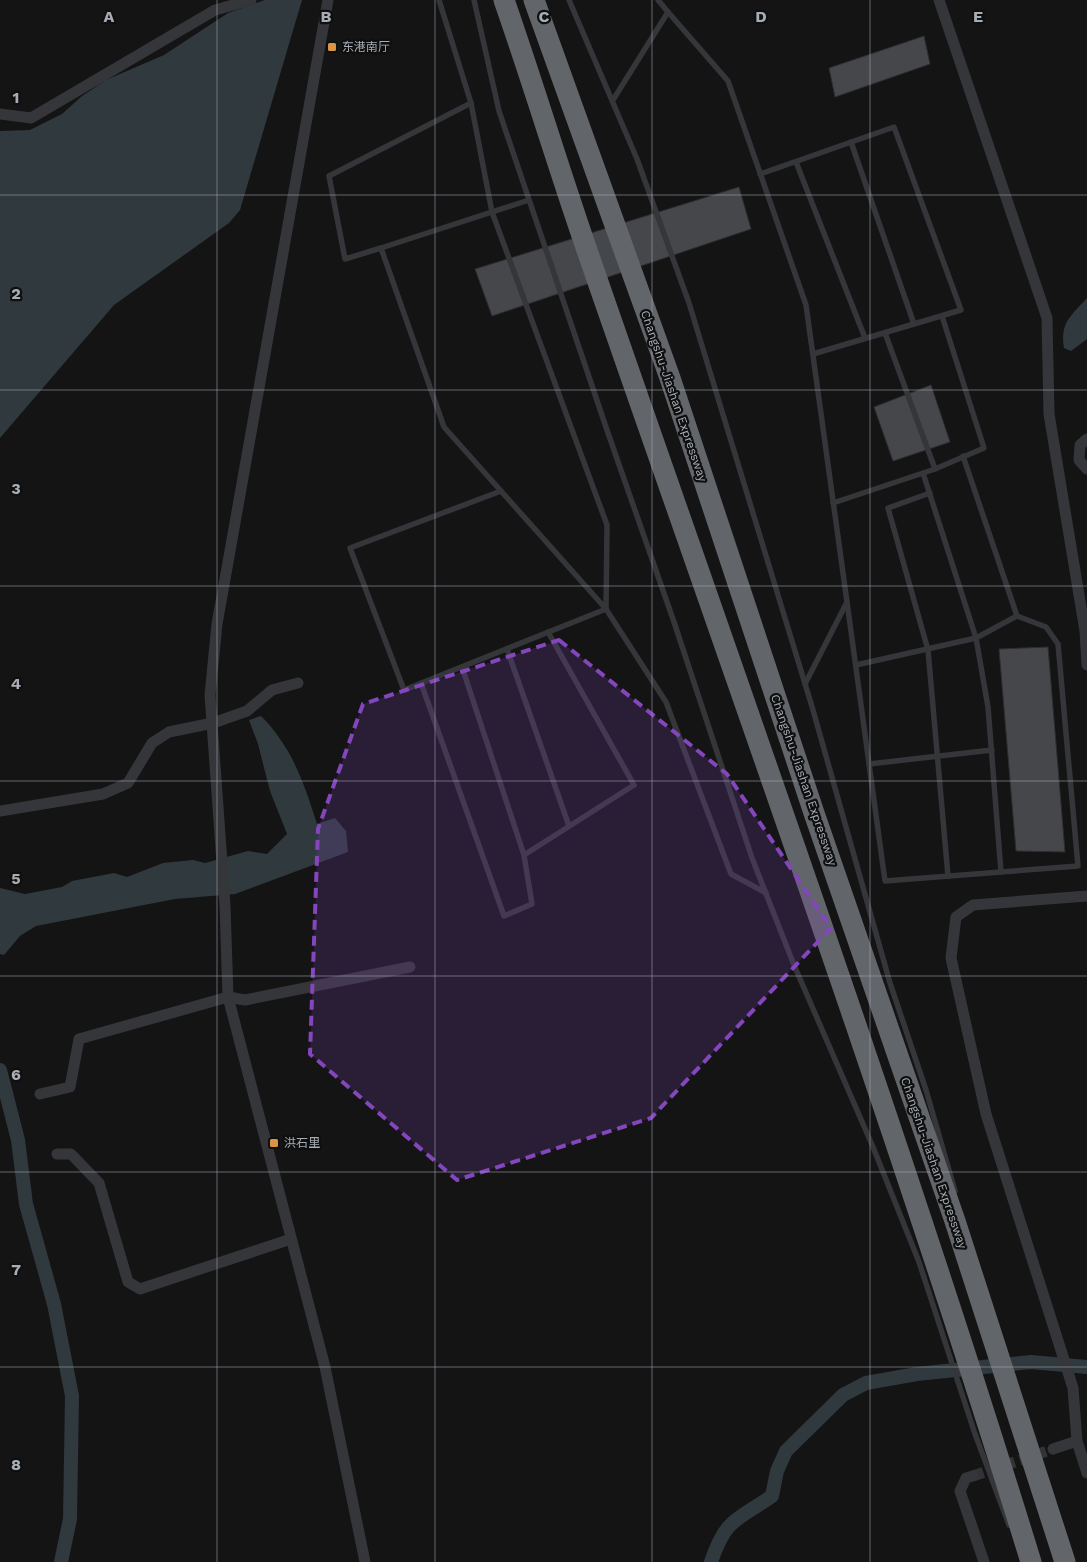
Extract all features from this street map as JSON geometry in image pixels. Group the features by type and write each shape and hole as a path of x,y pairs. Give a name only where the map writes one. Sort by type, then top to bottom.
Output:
{"highway":[{"path":"504,0 588,255 739,684 927,1234 952,1335 987,1419 1024,1554"},
{"name":"Changshu-Jiashan Expressway","path":"534,0 670,378 986,1318 1065,1562"}],"street":[{"path":"0,114 31,118 215,10 251,0"},
{"path":"328,0 218,624 210,695 225,905 228,997 325,1367 365,1562"},
{"path":"940,0 1047,318 1049,414 1086,631 1087,665"},
{"path":"1087,439 1080,445 1079,460 1087,469"},
{"path":"0,811 103,794 128,783 152,743 169,732 213,723 247,711 272,690 298,683"},
{"path":"1087,896 974,905 956,917 951,958 986,1114 1073,1388 1077,1441 1087,1474"},
{"path":"40,1094 70,1087 79,1039 228,997 245,1000 410,967"},
{"path":"57,1154 71,1154 99,1183 128,1282 140,1289 291,1239"},
{"path":"1053,1449 1077,1441"},
{"path":"973,1476 966,1478 960,1491 984,1562"}],"lane":[{"path":"438,0 471,103 492,212 607,525 606,609"},
{"path":"474,0 499,111 766,894 952,1335 964,1398 994,1487 1011,1529"},
{"path":"569,0 614,100 689,304 805,684 890,983 926,1090 957,1195"},
{"path":"658,0 728,81 806,306 885,881 1078,866 1058,644 1046,627 1017,616 976,638 856,665"},
{"path":"614,100 668,12"},
{"path":"471,103 329,176 345,259 529,200"},
{"path":"760,174 894,127 961,310 813,354"},
{"path":"851,142 914,324"},
{"path":"796,162 865,338"},
{"path":"381,248 444,427 606,609 666,702 731,874 766,894"},
{"path":"833,503 935,469 984,448 942,316"},
{"path":"885,332 935,469"},
{"path":"963,456 1017,616"},
{"path":"923,473 976,638 988,707 1001,872"},
{"path":"501,491 350,548 404,690 606,609"},
{"path":"930,493 888,508 928,650 948,876"},
{"path":"805,684 847,602"},
{"path":"524,855 634,785 548,632"},
{"path":"507,649 569,826"},
{"path":"421,683 504,916 532,904 524,855 462,667"},
{"path":"869,764 992,750"},
{"path":"970,1243 986,1318"},
{"path":"1024,1554 1025,1562"}],"highlighted area":[{"path":"559,640 727,774 831,928 651,1118 457,1180 310,1054 318,829 363,704"}],"shaded area":[{"path":"265,0 302,0 240,210 229,223 114,305 0,438 0,131 30,130 62,114 82,96 106,80 164,55 228,13"},
{"path":"1087,298 1087,339 1071,351 1064,348 1065,326"},
{"path":"261,716 281,740 296,766 317,824 335,818 346,831 348,852 235,894 175,899 36,926 20,936 4,955 0,954 0,888 25,894 62,887 72,881 114,873 127,877 163,863 193,860 205,863 248,851 267,854 287,834 270,791 258,744 249,720"}],"building":[{"path":"924,36 930,64 835,97 829,68"},
{"path":"739,187 751,229 492,316 475,269"},
{"path":"931,385 950,442 893,461 874,407"},
{"path":"1048,647 1065,852 1016,851 999,649"}],"waterway":[{"path":"0,1070 18,1140 26,1204 54,1304 72,1396 70,1519 61,1562"},
{"path":"711,1562 727,1528 741,1516 772,1496 777,1471 786,1451 843,1395 866,1383 917,1374 1031,1362 1087,1367"}],"tunnel":[{"path":"973,1476 1053,1449"}],"place":[{"name":"东港南厅","path":"332,47"},
{"name":"洪石里","path":"274,1143"}]}
